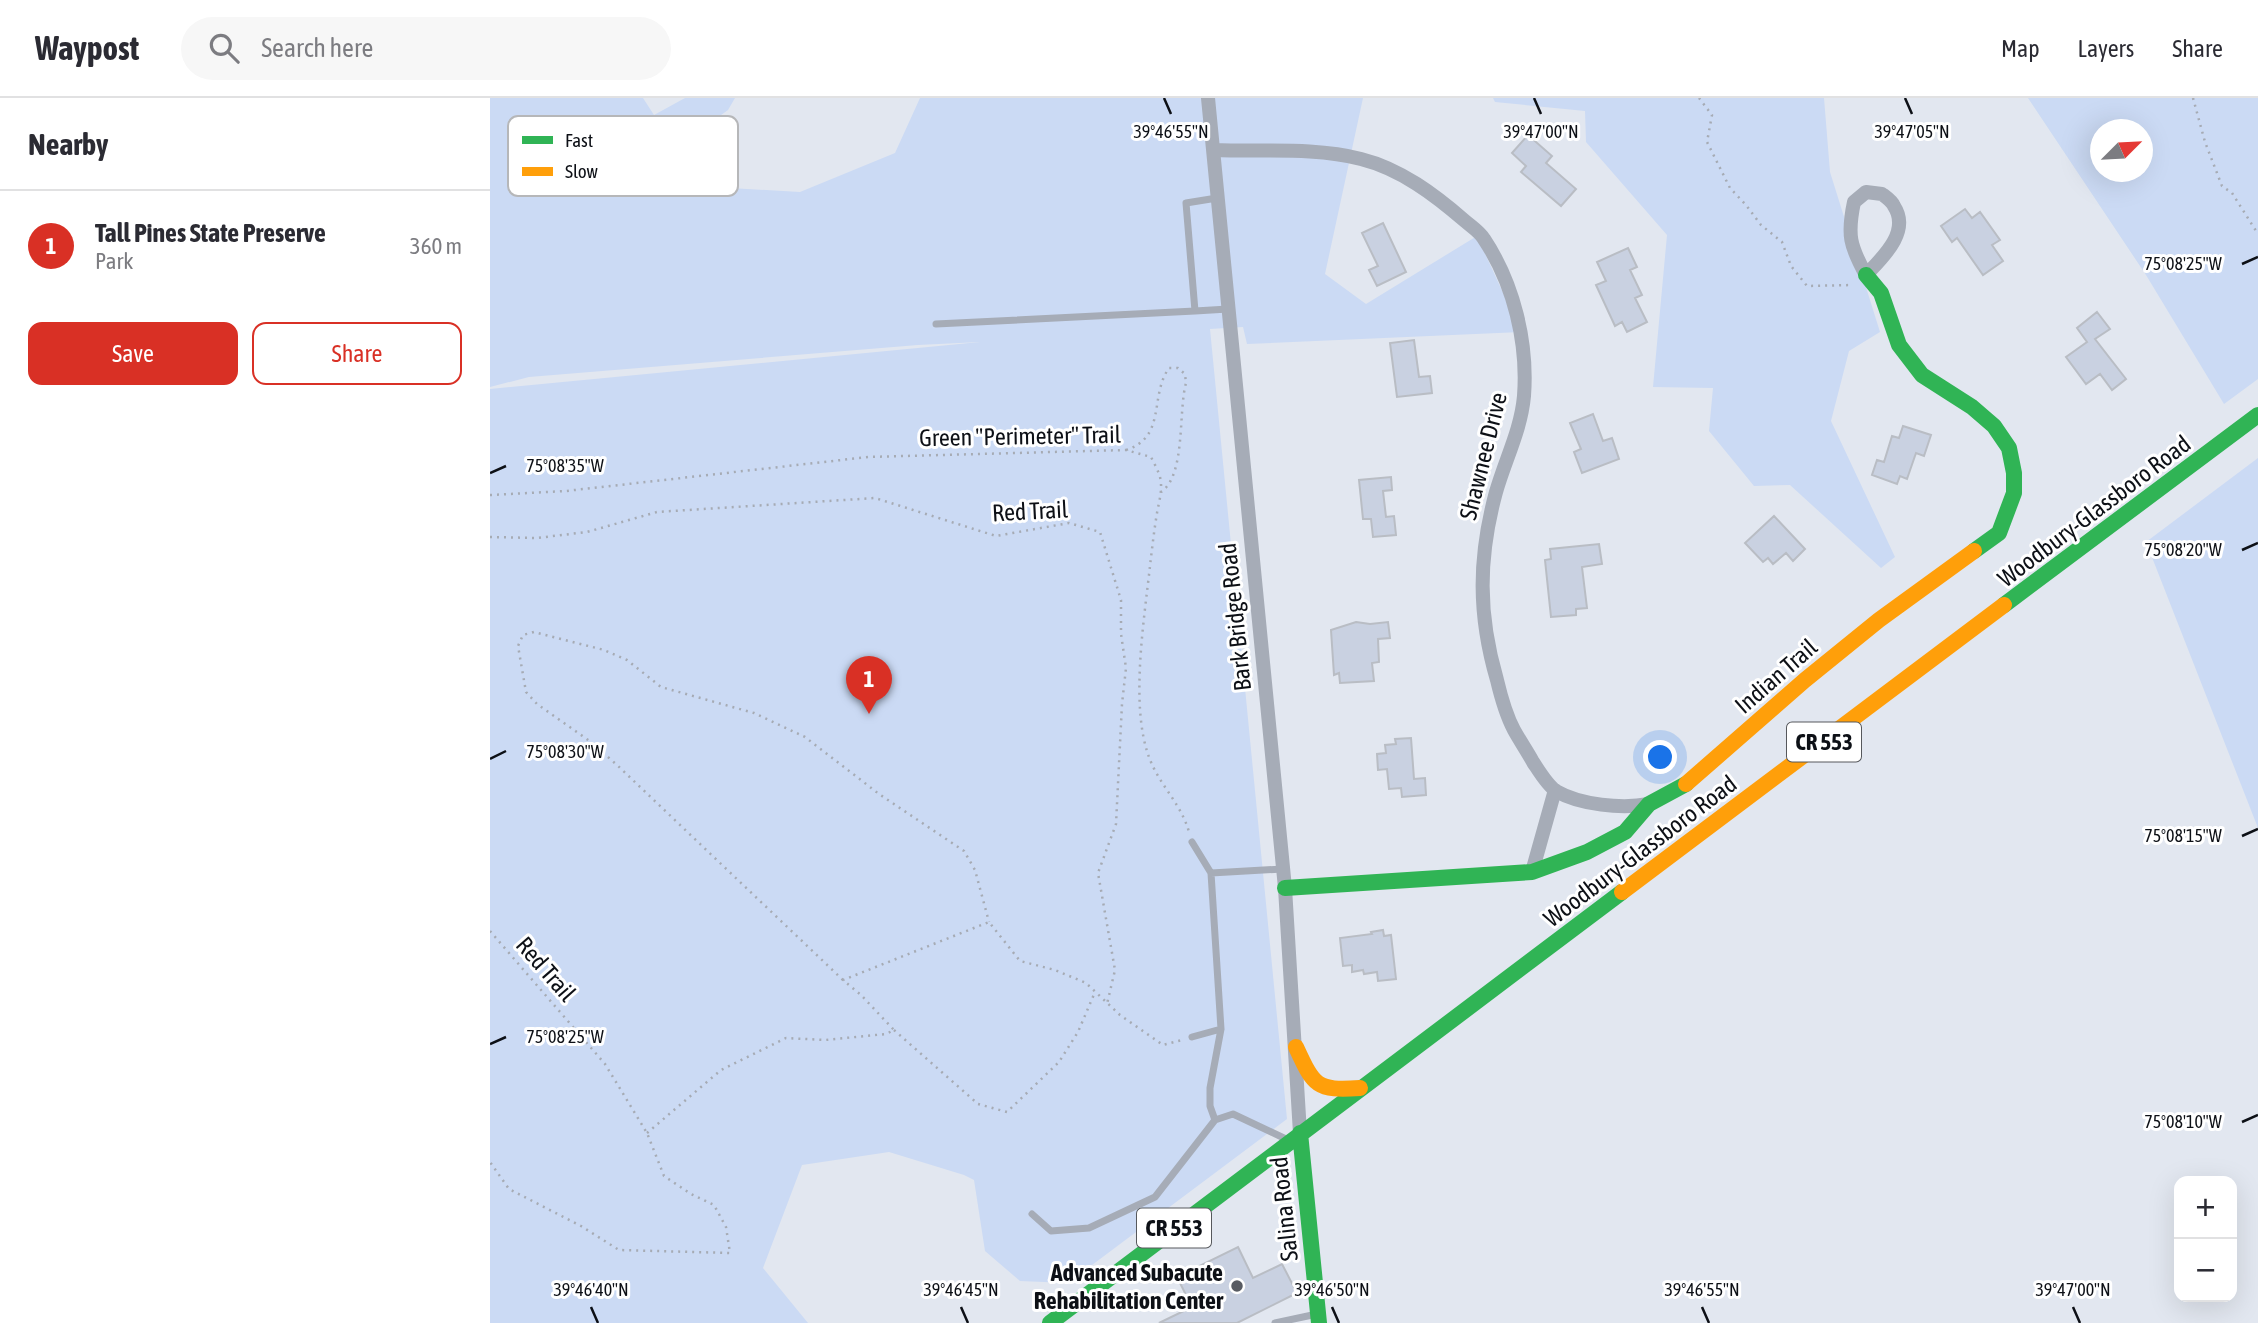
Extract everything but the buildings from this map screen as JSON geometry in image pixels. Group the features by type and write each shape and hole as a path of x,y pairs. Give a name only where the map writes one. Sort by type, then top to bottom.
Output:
{"main road":[{"name":"Indian Trail","path":"1285,888 1532,872 1587,852 1625,832 1649,804 1688,783 1716,761 1805,680 1879,620 1999,533 2014,493 2014,472 2009,448 1994,426 1972,407 1923,375 1899,345 1881,293 1861,280"},
{"name":"Woodbury-Glassboro Road","path":"1050,1323 2258,415"},
{"path":"1296,1047 1312,1079 1322,1089 1333,1091 1360,1088"},
{"name":"Salina Road","path":"1295,1137 1318,1319"}],"street":[{"name":"Bark Bridge Road","path":"1208,98 1285,888 1296,1047 1295,1137"},
{"name":"Shawnee Drive","path":"1214,150 1325,153 1363,160 1408,179 1435,196 1483,237 1492,253 1510,292 1519,324 1524,352 1524,395 1520,419 1497,491 1486,539 1482,615 1492,662 1513,729 1539,771 1555,790"},
{"path":"1866,192 1882,194 1894,206 1899,218 1899,231 1888,251 1861,280 1850,237 1849,225 1854,202 1866,192"},
{"path":"1532,872 1555,790 1586,801 1615,806 1649,804"}],"lane":[{"path":"1195,311 1186,202 1217,198"},
{"path":"936,324 1227,309"},
{"path":"1192,842 1211,873 1221,1029 1210,1088 1210,1106 1215,1120"},
{"path":"1211,873 1283,869"},
{"path":"1192,1037 1221,1029"},
{"path":"1032,1214 1051,1231 1089,1228 1155,1197 1215,1120 1233,1115 1295,1137"},
{"path":"1276,1323 1318,1319"}],"path":[{"path":"1699,98 1712,115 1707,142 1730,188 1761,225 1782,242 1791,266 1807,286 1861,280"},
{"path":"2193,98 2205,142 2222,186 2232,193 2258,234"},
{"path":"1125,450 1138,444 1153,429 1162,378 1169,368 1178,368 1185,374 1186,383 1175,475 1168,488 1161,492"},
{"name":"Green \"Perimeter\" Trail","path":"490,495 566,491 868,457 1125,450 1151,457 1160,475 1161,492 1146,602 1140,719 1148,756 1156,774 1184,816 1192,842"},
{"name":"Red Trail","path":"490,537 537,538 587,531 657,512 875,498 996,536 1069,523 1100,532 1121,600 1121,634 1126,668 1116,824 1098,873 1115,970 1107,1004"},
{"path":"1095,992 1078,1032 1059,1062 1007,1112 978,1104 894,1030 861,995 617,765 591,742 537,704 526,692 518,646 523,635 534,632 604,650 627,660 661,687 754,713 804,737 879,794 964,851 975,870 989,922 1020,961 1055,970 1086,984 1095,992 1107,1004 1120,1015 1163,1045 1192,1037"},
{"path":"843,980 989,922"},
{"name":"Red Trail","path":"490,931 605,1064 647,1133"},
{"path":"490,1162 509,1189 581,1226 618,1250 730,1253 726,1227 714,1205 664,1176 647,1133 721,1070 786,1038 825,1040 886,1034 894,1030"}],"shaded area":[{"path":"490,98 643,98 654,115 685,98 735,98 728,110 720,116 508,116 508,196 738,196 738,188 800,192 895,153 920,98 1363,98 1325,274 1366,304 1477,236 1521,332 1247,344 1243,327 1210,329 1287,1119 1068,1283 1020,1281 985,1251 974,1180 889,1152 802,1165 763,1268 808,1323 490,1323 490,389 980,342 529,377 490,387"},
{"path":"1493,98 1824,98 1830,172 1880,332 1849,351 1831,421 1895,557 1881,568 1790,485 1754,486 1709,431 1713,388 1653,387 1667,235 1586,142 1585,111 1495,102"},
{"path":"2028,98 2258,98 2258,379 2224,404 2146,275"},
{"path":"2258,458 2258,828 2146,542"}],"traffic: fast":[{"path":"1866,275 1881,293 1899,345 1922,375 1972,407 1994,426 2009,448 2014,473 2014,493 1999,533 1974,551"},
{"path":"2004,605 2258,415"},
{"path":"1285,888 1532,872 1587,852 1625,832 1649,804 1686,784"},
{"path":"1050,1323 1622,892"},
{"path":"1300,1133 1319,1323"}],"traffic: slow":[{"path":"1686,784 1805,680 1879,620 1974,551"},
{"path":"1622,892 2004,605"},
{"path":"1296,1047 1307,1070 1318,1083 1325,1087 1360,1088"}],"place":[{"name":"Tall Pines State Preserve","path":"869,714"},
{"name":"Advanced Subacute Rehabilitation Center","path":"1237,1286"}]}
